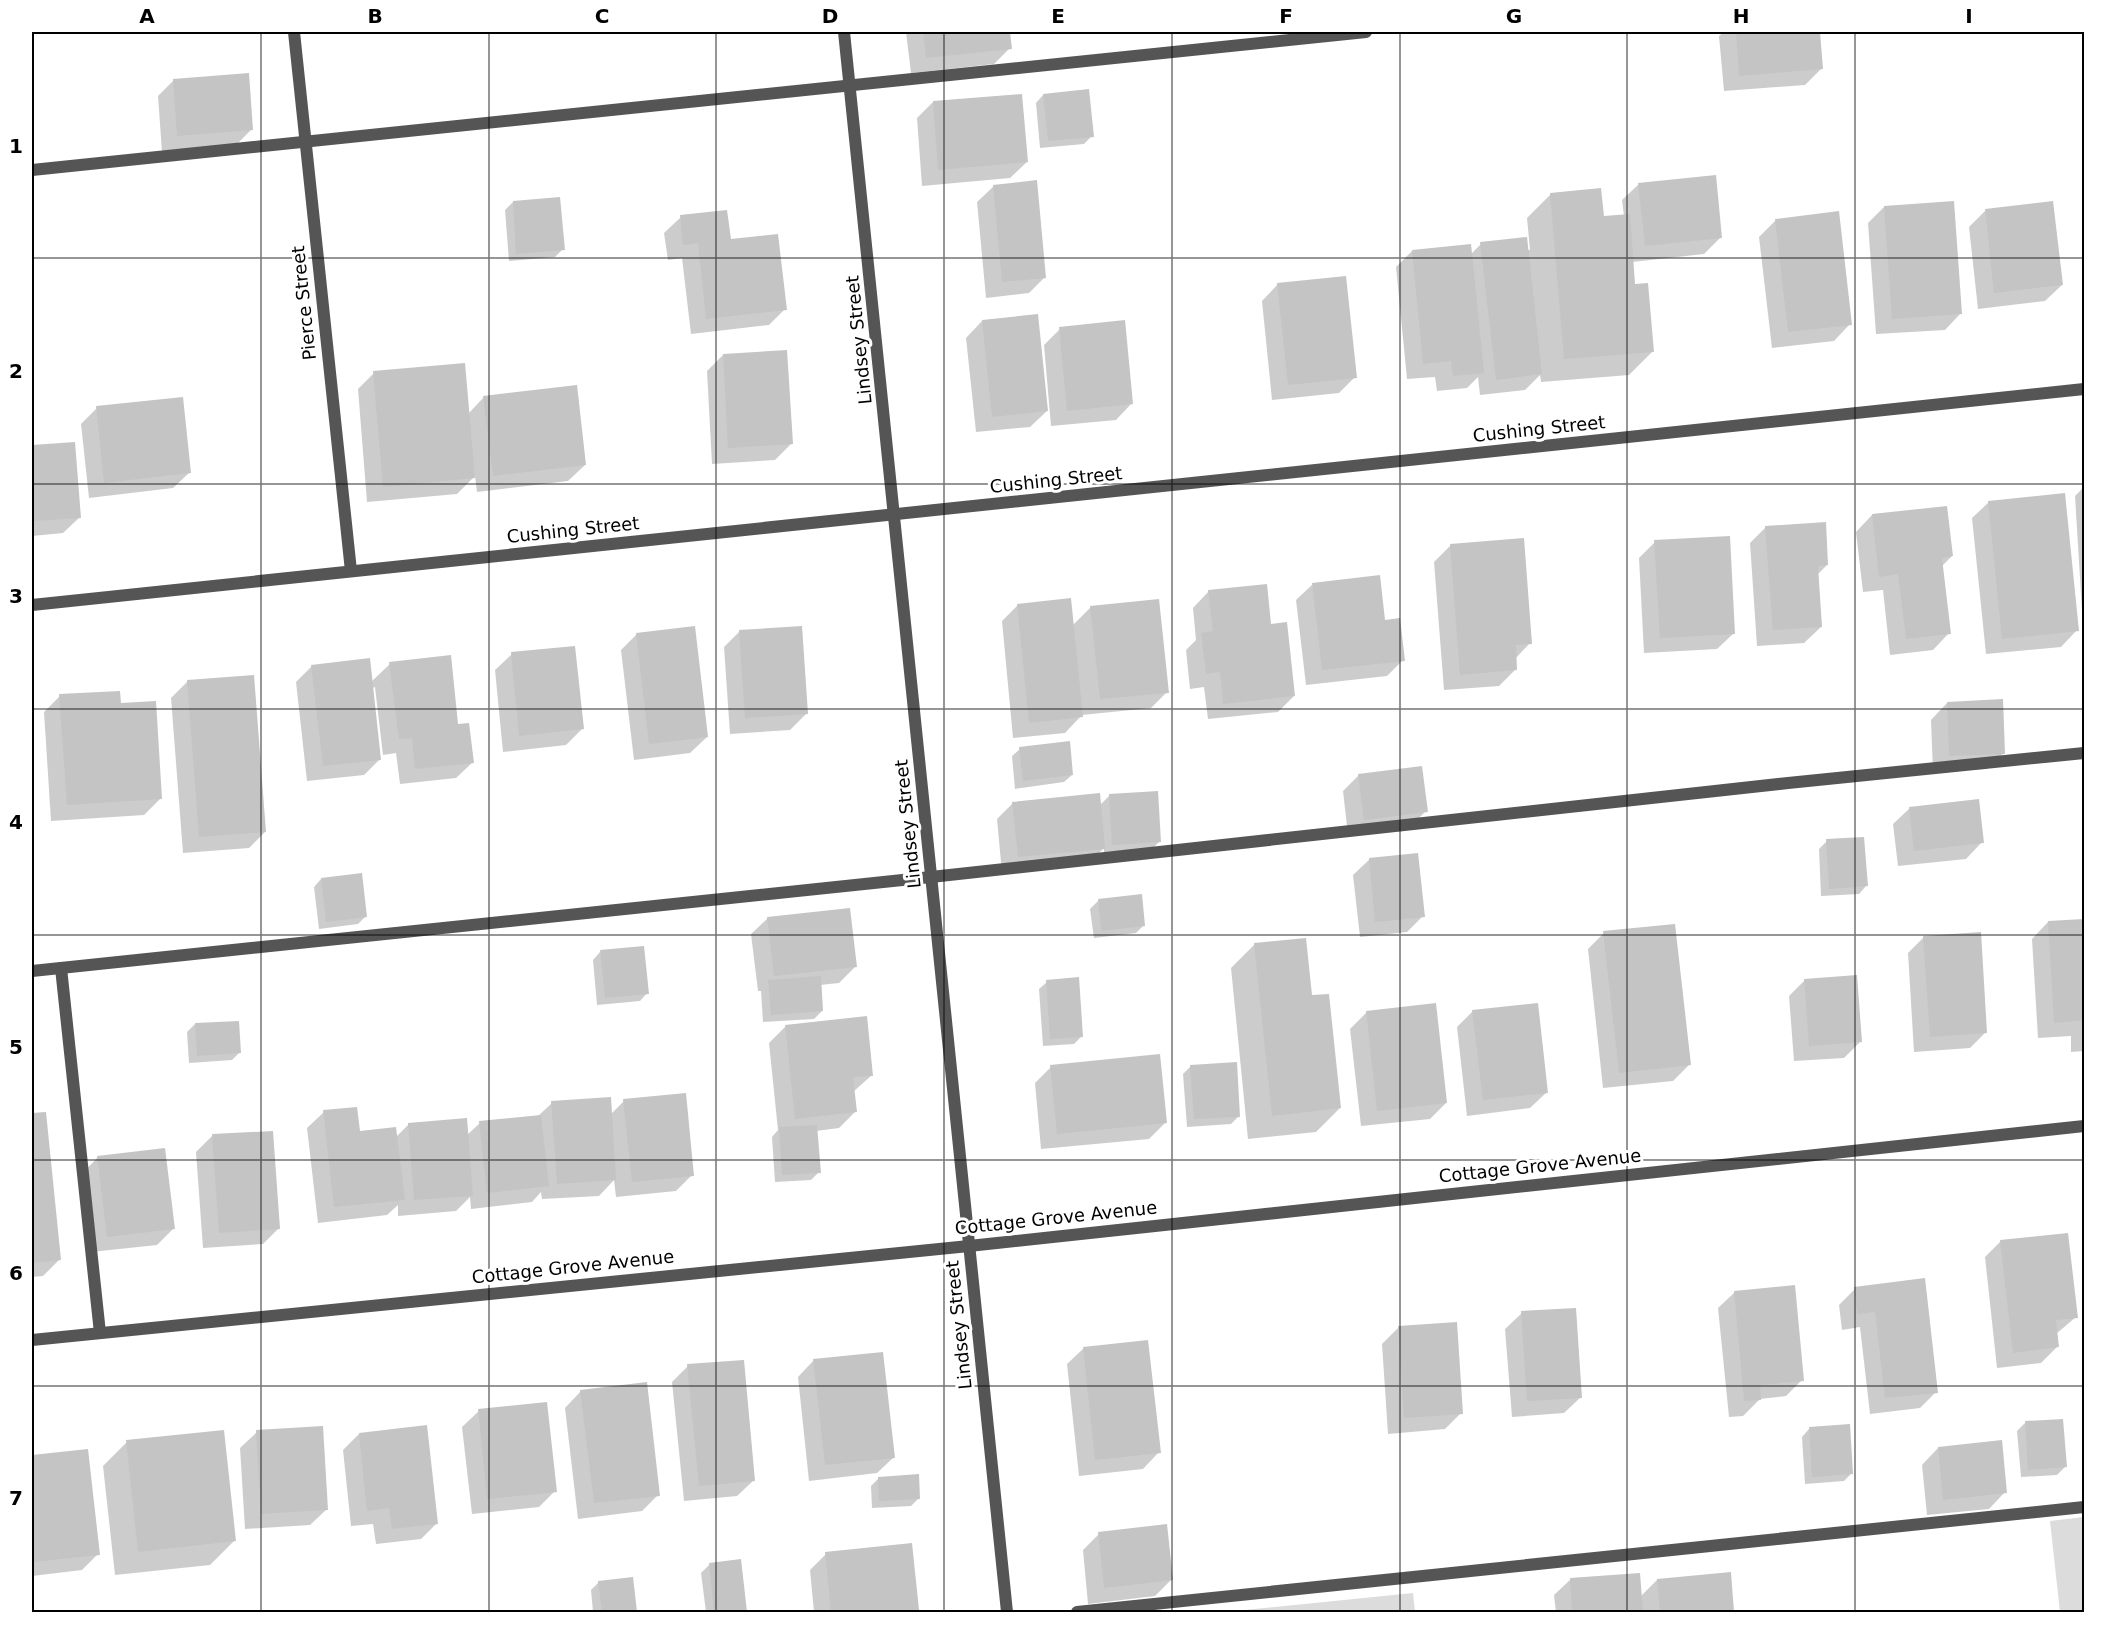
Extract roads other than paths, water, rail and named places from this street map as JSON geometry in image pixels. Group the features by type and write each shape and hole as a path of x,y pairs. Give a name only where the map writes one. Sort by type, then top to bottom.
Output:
{"street":[{"name":"Pierce Street","path":"294,32 351,572"},
{"name":"Lindsey Street","path":"844,32 1007,1612"},
{"path":"32,170 1366,32"},
{"name":"Cushing Street","path":"32,605 2085,389"},
{"path":"32,971 931,877 1776,784 2085,753"},
{"path":"61,968 99,1333"},
{"name":"Cottage Grove Avenue","path":"32,1340 969,1246 2085,1126"},
{"path":"1077,1612 2085,1507"}]}
